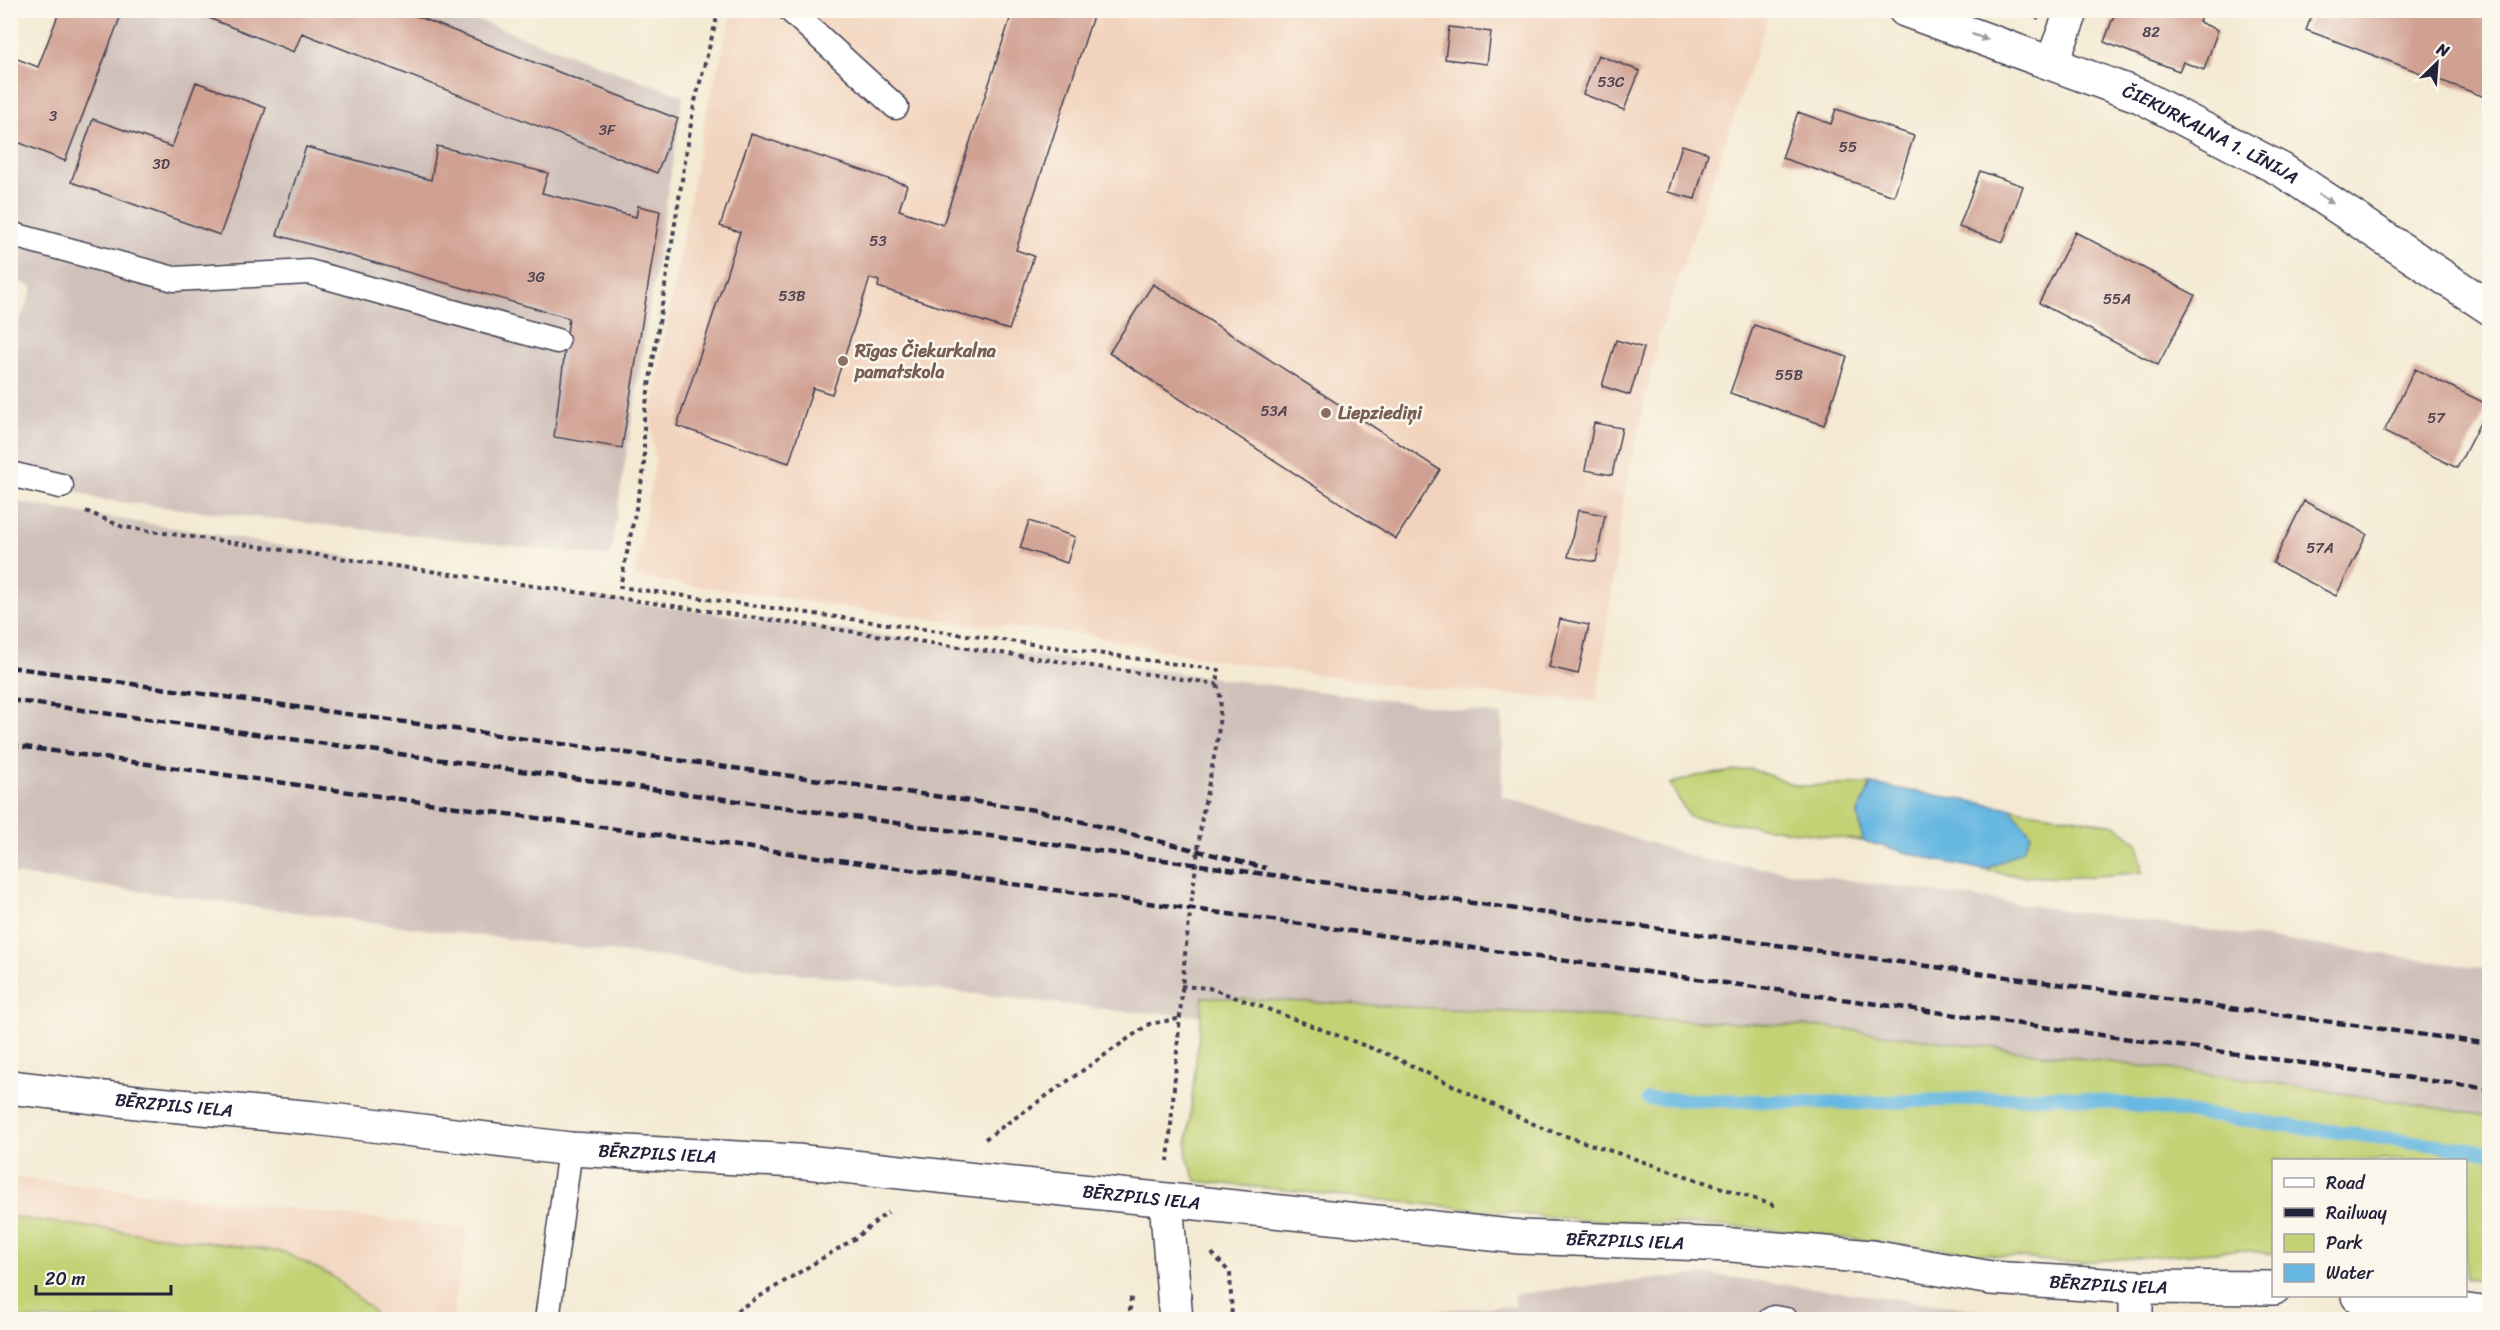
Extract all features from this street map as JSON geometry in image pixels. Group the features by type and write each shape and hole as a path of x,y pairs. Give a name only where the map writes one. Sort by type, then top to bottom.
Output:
{"street":[{"name":"ČIEKURKALNA 1. LĪNIJA","path":"1905,10 2140,96 2282,170 2490,308"},
{"path":"2052,63 2072,10"},
{"name":"BĒRZPILS IELA","path":"10,1087 146,1103 315,1118 570,1149 796,1161 1520,1237 1732,1245 1872,1257 1991,1278 2136,1287 2272,1288"},
{"path":"1166,1201 1176,1320"},
{"path":"2136,1287 2136,1320"},
{"path":"2365,1297 2490,1314"}],"lane":[{"path":"790,10 896,107"},
{"path":"10,234 174,279 309,272 557,341"},
{"path":"10,474 61,486"},
{"path":"547,1320 570,1149"},
{"path":"1770,1320 1774,1318 1786,1320"}],"path":[{"path":"718,10 694,105 644,417 644,469 621,586 1219,670 1217,684 1221,699 1218,737 1202,817 1181,986 1166,1201"},
{"path":"61,486 82,510 123,527 1217,684"},
{"path":"1181,986 1209,988 1254,1004 1387,1054 1542,1128 1777,1206"}],"shaded area":[{"path":"60,11 452,11 683,96 610,557 101,500 11,469 10,346 33,287 11,278 11,56 38,67"},
{"name":"Liepziediņi","path":"733,11 1770,11 1660,332 1624,494 1597,702 1399,686 1203,658 1083,634 958,623 634,577 655,462 650,417 706,112"},
{"path":"10,501 620,601 1502,715 1502,796 1704,860 2489,969 2489,1120 2048,1063 1119,1011 423,929 11,874"},
{"path":"11,1177 468,1229 452,1319 11,1320"},
{"path":"1704,1274 2053,1319 1244,1320 1515,1306 1514,1294"}],"green space":[{"path":"1751,769 1798,786 1871,784 1858,813 1863,841 1689,817 1670,784 1696,776"},
{"path":"2010,808 2115,825 2138,843 2143,872 2083,877 2044,877 1985,870 2023,850 2031,834"},
{"path":"1203,997 1825,1027 2264,1081 2489,1116 2489,1282 2467,1279 2467,1159 2272,1159 2272,1254 2240,1250 2067,1263 1757,1228 1571,1219 1196,1181 1186,1154"},
{"path":"11,1217 284,1252 332,1276 372,1310 379,1319 11,1319"}],"water":[{"path":"1871,784 2010,808 2031,834 2023,850 1985,870 1935,860 1863,841 1858,813"}],"building":[{"path":"60,10 123,10 65,161 10,139 10,56 38,67"},
{"path":"401,10 678,119 657,173 302,33 294,52 191,11"},
{"path":"1013,10 1095,10 1016,250 1034,256 1009,330 878,287 879,281 870,278 832,394 813,388 789,463 677,426 740,232 720,226 751,134 907,185 899,210 943,225"},
{"path":"2015,10 2041,10 2038,19"},
{"path":"2116,10 2203,12 2199,22 2218,30 2204,70 2183,62 2179,71 2104,42"},
{"path":"2314,10 2490,10 2490,99 2306,30"},
{"path":"1449,27 1491,32 1487,64 1445,59"},
{"path":"1598,55 1640,71 1624,110 1583,94"},
{"path":"196,82 266,108 220,235 71,182 93,119 172,147"},
{"path":"1836,109 1914,136 1894,196 1782,158 1798,112 1831,124"},
{"path":"1682,145 1708,153 1695,199 1668,192"},
{"path":"437,146 548,173 542,193 636,217 638,206 660,211 622,448 554,437 569,318 277,235 306,147 431,180"},
{"path":"1980,171 2023,186 2003,242 1959,227"},
{"path":"2075,232 2195,295 2158,365 2039,303"},
{"path":"1153,284 1440,470 1396,539 1109,353"},
{"path":"1754,325 1847,357 1824,425 1730,393"},
{"path":"1616,340 1644,348 1630,395 1602,386"},
{"path":"2415,369 2489,405 2457,468 2384,432"},
{"path":"1594,423 1622,428 1612,475 1585,470"},
{"path":"2304,501 2367,534 2336,596 2273,563"},
{"path":"1578,510 1605,515 1596,562 1568,557"},
{"path":"1029,521 1075,537 1067,563 1020,548"},
{"path":"1560,619 1589,625 1578,674 1549,667"}],"waterway":[{"path":"1648,1099 1857,1103 2063,1096 2490,1152"}],"railway":[{"path":"10,667 1035,810 1266,868"},
{"path":"10,700 2490,1044"},
{"path":"10,745 2490,1089"}],"place":[{"name":"Rīgas Čiekurkalna pamatskola","path":"843,361"},
{"name":"Liepziediņi","path":"1326,413"}]}
